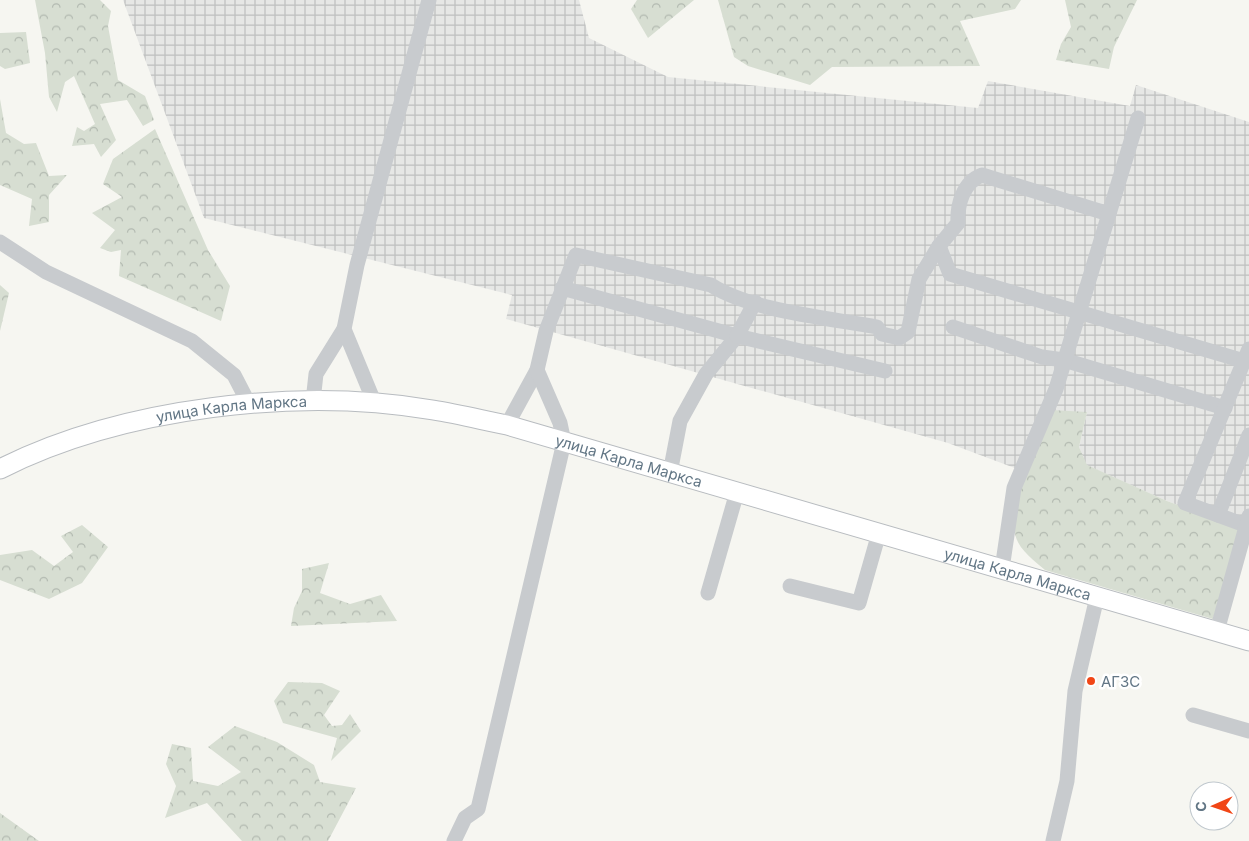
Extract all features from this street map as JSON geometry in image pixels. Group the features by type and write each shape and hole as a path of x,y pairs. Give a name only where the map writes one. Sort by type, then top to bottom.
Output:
{"main road":[{"name":"улица Карла Маркса","path":"0,469 77,438 130,423 184,412 250,404 313,401 375,404 432,410 507,426 564,442 1249,641"}],"street":[{"path":"313,401 316,374 344,329 357,265 429,0"},
{"path":"1002,569 1014,488 1056,389 1138,118"},
{"path":"507,426 524,398 537,370 546,331 576,255 711,285 724,293 755,302 877,327 882,334 899,338 908,332 919,279 939,246 958,223 957,209 964,190 977,177 982,175 1109,214"},
{"path":"0,242 46,272 192,341 234,375 250,404"},
{"path":"939,246 950,274 1079,312 1246,355 1185,503 1218,515 1247,520 1216,631"},
{"path":"562,288 737,336 886,371"},
{"path":"670,473 680,421 706,374 737,336 755,302"},
{"path":"953,327 1042,357 1064,360 1224,408"},
{"path":"344,329 375,404"},
{"path":"454,841 465,818 478,809 564,442 560,423 537,370"},
{"path":"524,398 552,404"},
{"path":"1218,515 1249,435"},
{"path":"708,593 737,492"},
{"path":"790,586 859,603 879,533"},
{"path":"1053,841 1068,781 1075,691 1097,597"},
{"path":"1193,715 1249,731"}],"shaded area":[{"path":"123,0 579,0 589,38 668,77 978,108 988,81 1130,106 1136,85 1249,122 1249,532 1167,501 1086,465 1079,447 1087,412 1025,472 948,443 506,319 512,295 204,218"}],"green space":[{"path":"35,0 100,0 111,11 108,26 118,80 145,96 154,120 143,126 127,100 100,104 116,140 101,157 94,144 72,146 77,127 84,131 95,124 74,76 65,82 57,112 49,97 45,53"},
{"path":"637,0 694,0 648,38 631,9"},
{"path":"718,0 1021,0 1015,9 960,21 980,66 832,67 810,85 748,66 734,57"},
{"path":"1065,0 1137,0 1114,47 1109,69 1056,60 1061,44 1071,27"},
{"path":"26,32 30,63 5,69 0,66 0,33"},
{"path":"0,99 6,133 24,144 36,143 49,176 67,175 49,195 49,222 29,226 32,199 0,185"},
{"path":"155,129 208,250 230,286 221,321 119,276 121,250 111,252 100,248 115,230 92,213 122,197 103,184 113,159"},
{"path":"0,285 9,293 0,331"},
{"path":"1051,410 1087,412 1079,447 1087,465 1167,501 1240,528 1213,619 1045,570 1022,548 1015,532 1017,502 1026,470"},
{"path":"82,525 108,547 82,583 49,599 0,580 0,555 32,550 54,566 73,552 61,536"},
{"path":"329,563 320,593 350,604 381,595 397,621 291,626 294,608 302,591 302,569"},
{"path":"288,682 322,683 340,691 324,715 332,726 342,725 350,714 361,731 331,761 337,738 283,723 274,701"},
{"path":"235,726 277,742 314,765 320,782 356,788 328,841 242,841 207,803 165,818 176,786 166,764 172,744 191,748 193,781 218,786 241,772 208,747"},
{"path":"0,813 39,841 0,841"}],"place":[{"name":"АГЗС","path":"1091,681"}]}
